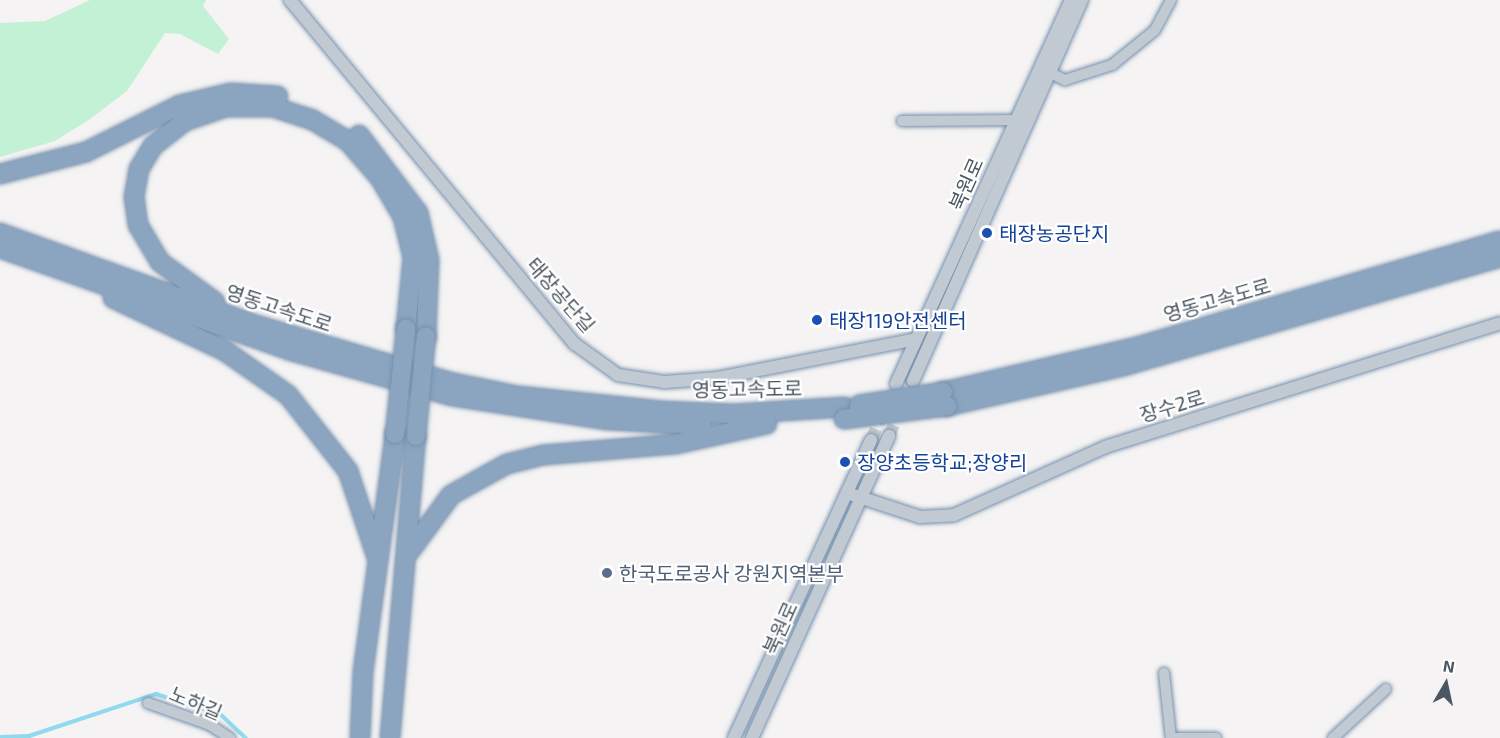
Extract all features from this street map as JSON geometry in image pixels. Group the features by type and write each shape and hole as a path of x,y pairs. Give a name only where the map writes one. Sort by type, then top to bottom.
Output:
{"highway":[{"path":"0,174 86,152 180,105 231,93 277,96 318,110 357,132 418,213 429,260 426,336 416,436 410,551 398,612 390,738"},
{"path":"259,326 186,285 160,262 138,225 134,197 139,169 153,146 185,121 226,106 273,107 311,120 348,141 380,178 403,218 413,257 360,738"},
{"name":"영동고속도로","path":"0,233 259,326 356,357 518,396 734,414 845,413"},
{"name":"영동고속도로","path":"945,399 1137,347 1500,241"},
{"name":"영동고속도로","path":"0,248 289,350 453,396 608,420 767,424 945,399 1123,366 1500,257"},
{"path":"68,272 225,351 288,394 348,471 378,560"},
{"path":"410,551 451,495 507,464 543,455 676,444 767,424"}],"street":[{"name":"태장공단길","path":"290,0 575,344 618,375 665,382 718,378 916,339"},
{"name":"북원로","path":"896,384 1071,0"},
{"name":"북원로","path":"913,381 1082,0"},
{"path":"1049,72 1065,80 1112,65 1155,30 1171,0"},
{"path":"902,121 1016,120 1028,124"},
{"name":"장수2로","path":"847,492 859,500 920,517 954,515 1105,447 1500,323"},
{"path":"916,339 929,345"},
{"name":"북원로","path":"752,738 889,436"},
{"name":"북원로","path":"734,738 871,440"},
{"path":"1164,673 1173,738 1216,738"},
{"path":"1333,738 1386,689"},
{"name":"노하길","path":"148,703 210,725 230,738"},
{"path":"748,707 764,713"}],"green space":[{"path":"90,0 206,0 203,6 229,39 218,54 180,34 165,33 127,91 90,119 55,141 0,157 0,23 45,21"}],"waterway":[{"path":"0,737 29,736 156,694 221,715 246,738"}],"tunnel":[{"path":"889,436 913,381"},
{"path":"871,440 885,409"}],"place":[{"name":"태장농공단지","path":"987,233"},
{"name":"태장119안전센터","path":"817,320"},
{"name":"장양초등학교;장양리","path":"845,462"},
{"name":"한국도로공사 강원지역본부","path":"607,573"}]}
